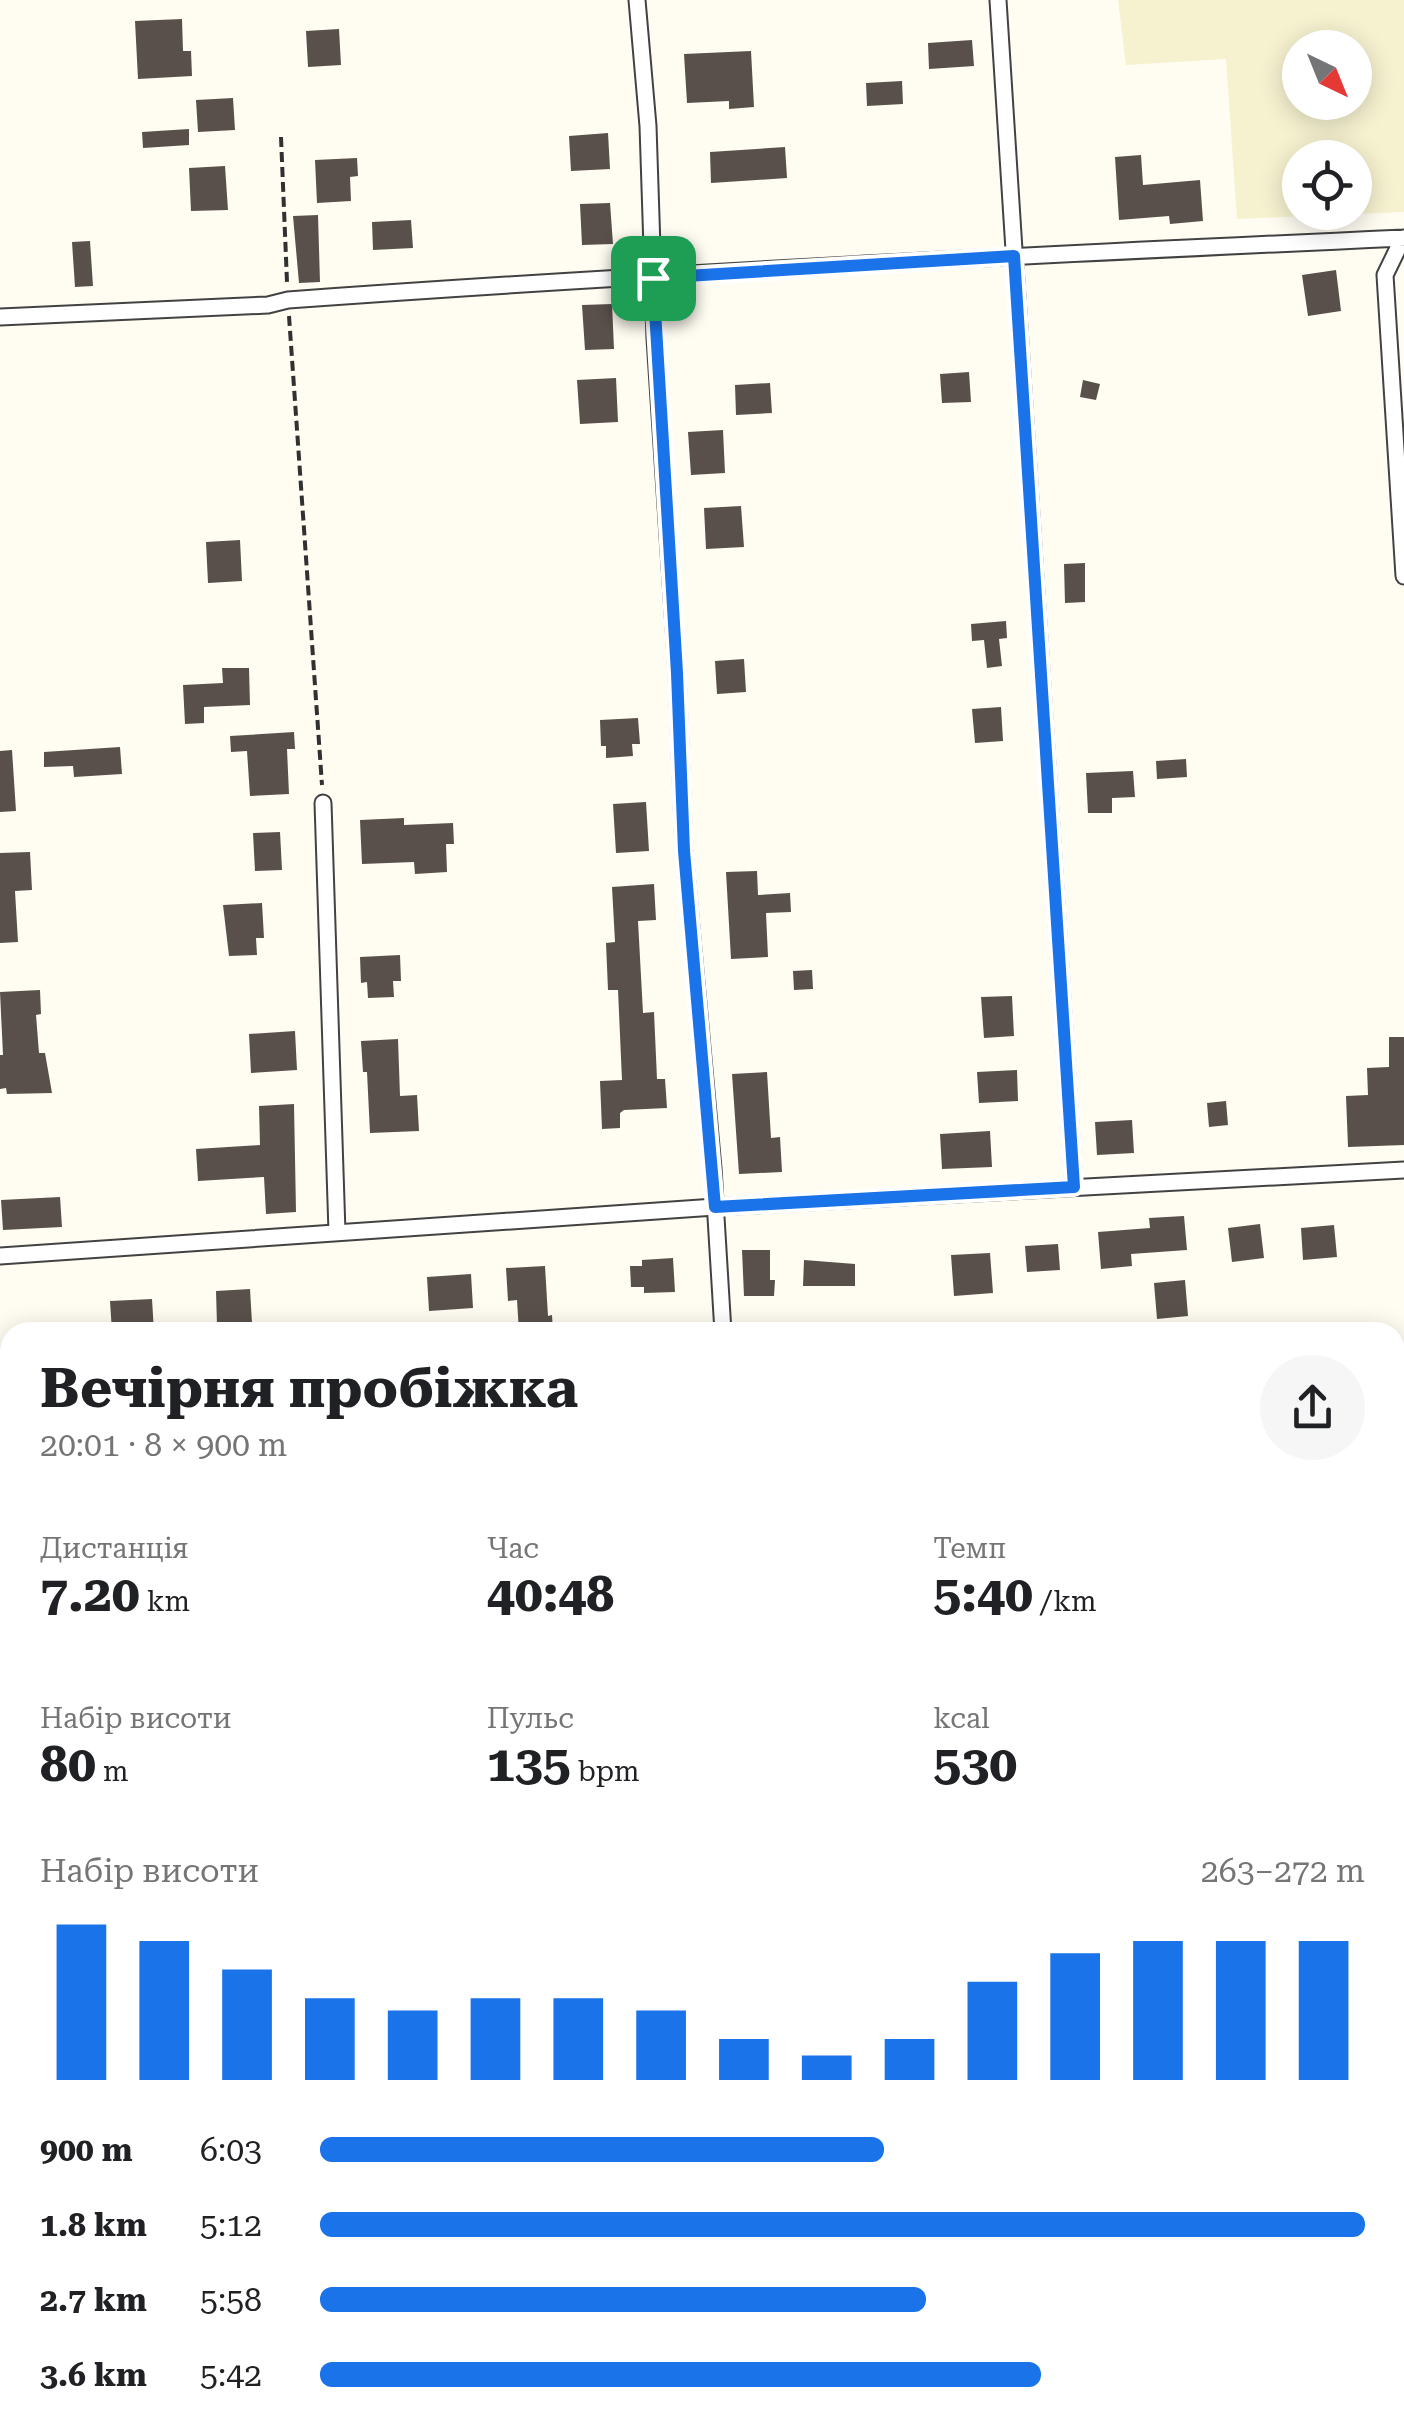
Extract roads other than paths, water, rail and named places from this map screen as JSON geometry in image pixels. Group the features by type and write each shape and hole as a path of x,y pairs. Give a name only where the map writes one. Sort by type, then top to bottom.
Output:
{"street":[{"path":"637,0 648,126 684,851 723,1322"},
{"path":"998,0 1074,1187"},
{"path":"0,316 268,305 288,300 1014,256 1404,238 1385,275 1404,576"},
{"path":"323,803 337,1232"},
{"path":"0,1256 715,1207 1404,1170"}]}
